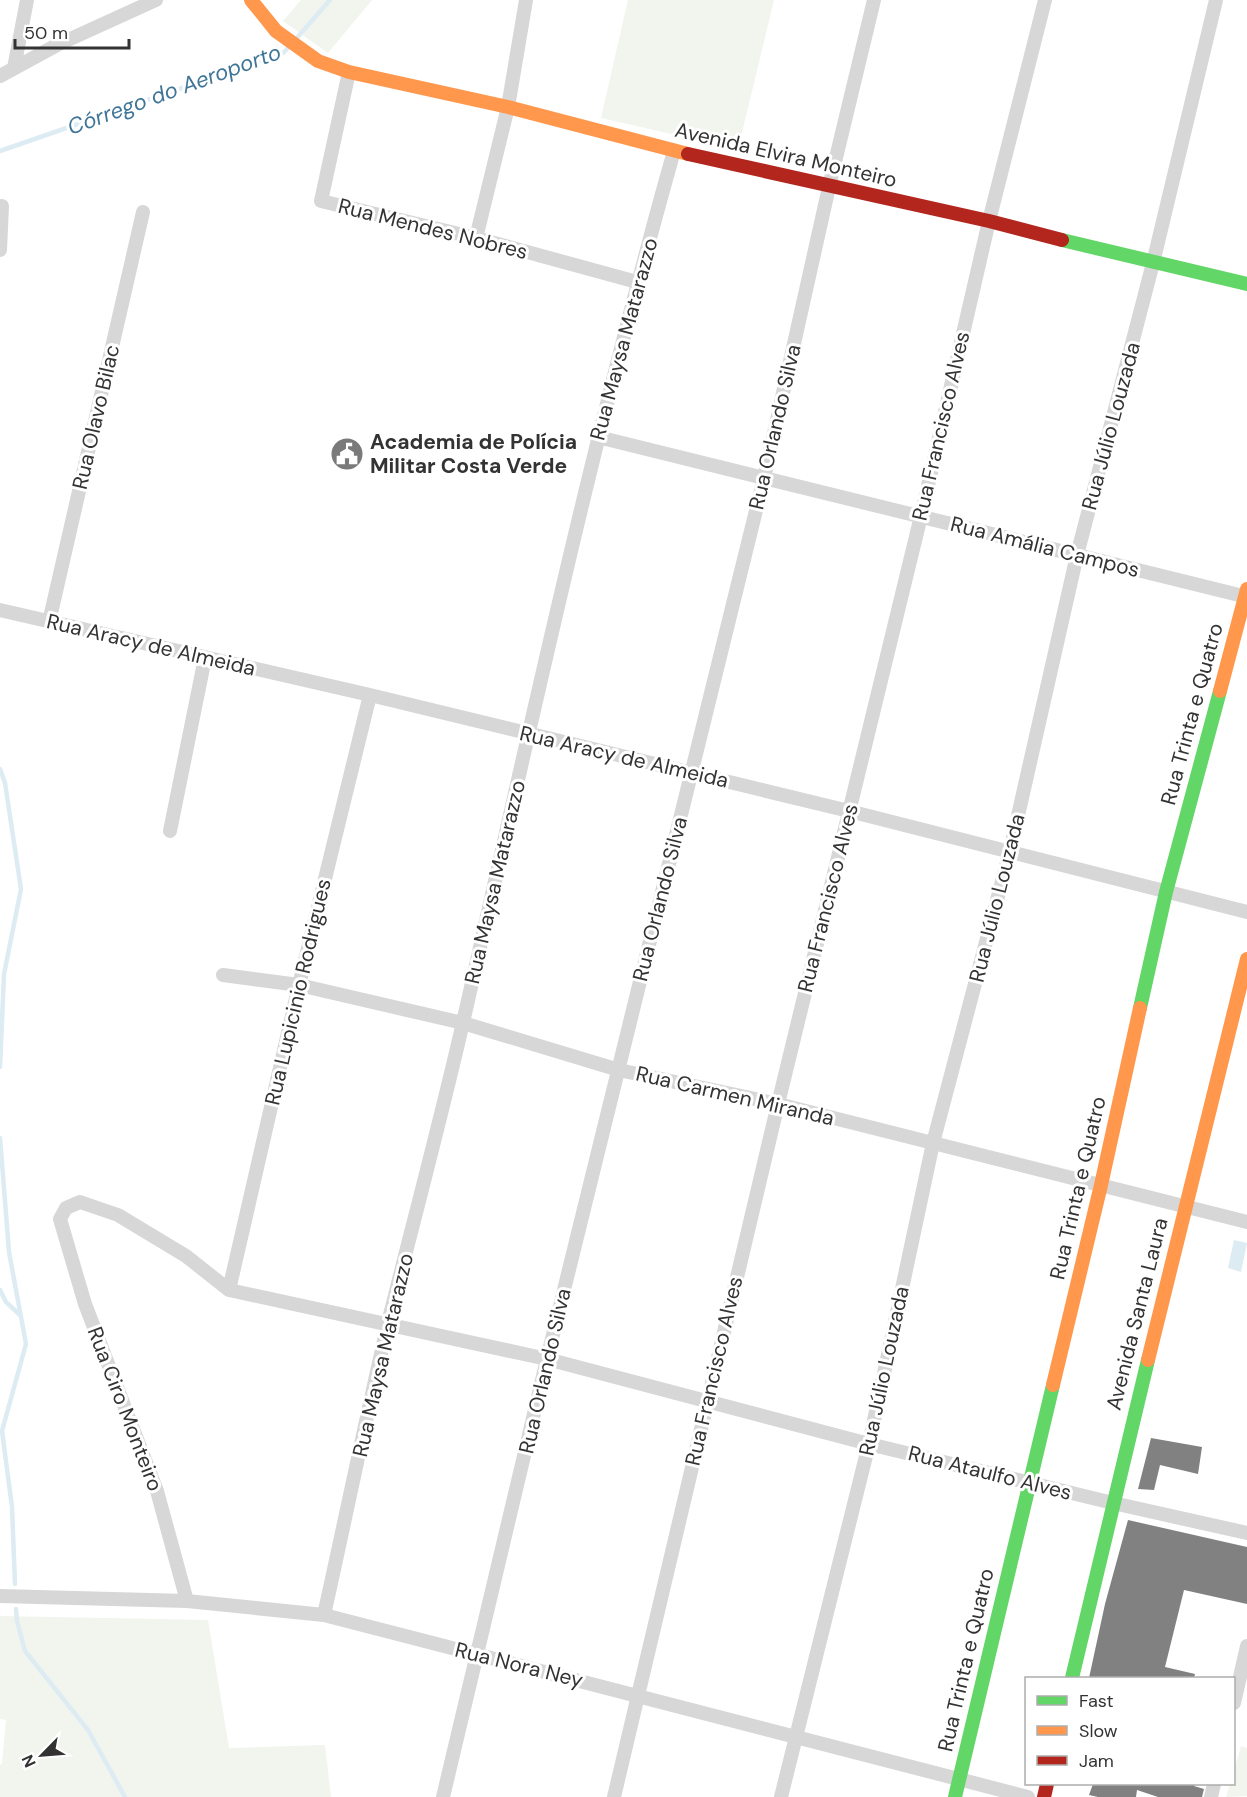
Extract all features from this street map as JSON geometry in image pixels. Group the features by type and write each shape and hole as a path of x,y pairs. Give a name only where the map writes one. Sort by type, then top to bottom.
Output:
{"street":[{"path":"14,68 27,0"},
{"path":"0,76 57,45 156,0"},
{"name":"Avenida Elvira Monteiro","path":"251,0 276,31 318,61 349,72 508,107 674,151 988,221 1153,263 1247,284"},
{"path":"476,238 508,107 526,0"},
{"name":"Rua Orlando Silva","path":"443,1797 547,1359 764,478 829,187 874,0"},
{"name":"Rua Francisco Alves","path":"614,1797 778,1104 921,516 988,221 1045,0"},
{"name":"Rua Júlio Louzada","path":"781,1797 869,1443 933,1143 1010,851 1077,555 1153,263 1216,0"},
{"name":"Rua Mendes Nobres","path":"349,72 321,201 476,238 638,282"},
{"name":"Rua Maysa Matarazzo","path":"324,1615 388,1324 463,1023 598,437 674,151"},
{"path":"0,250 2,206"},
{"name":"Rua Olavo Bilac","path":"49,622 143,212"},
{"name":"Rua Amália Campos","path":"598,437 1077,555 1246,594"},
{"name":"Rua Trinta e Quatro","path":"955,1797 1101,1185 1167,892 1246,594"},
{"name":"Rua Aracy de Almeida","path":"0,610 370,695 528,735 690,772 1247,912"},
{"path":"170,831 205,658"},
{"name":"Rua Lupicinio Rodrigues","path":"229,1290 299,985 370,695"},
{"name":"Avenida Santa Laura","path":"1072,1677 1247,959"},
{"name":"Rua Carmen Miranda","path":"223,975 299,985 463,1023 619,1070 778,1104 1247,1222"},
{"name":"Rua Ataulfo Alves","path":"60,1219 66,1208 80,1202 118,1215 186,1256 229,1290 547,1359 869,1443 1113,1503 1247,1533"},
{"name":"Rua Ciro Monteiro","path":"60,1219 85,1304 157,1491 187,1600"},
{"name":"Rua Nora Ney","path":"0,1596 187,1600 324,1615 1028,1797"},
{"path":"1235,1695 1247,1646"}],"shaded area":[{"path":"301,0 372,0 328,53 283,21"},
{"path":"628,0 774,0 738,149 601,118"},
{"path":"1234,1240 1247,1243 1241,1272 1228,1268"},
{"path":"0,1616 208,1620 229,1748 325,1745 331,1797 0,1797 0,1765 2,1764 6,1720 0,1719"},
{"path":"1241,1746 1247,1748 1247,1796 1226,1797 1230,1785 1235,1785 1235,1767"}],"building":[{"path":"1151,1438 1202,1447 1198,1474 1160,1465 1154,1490 1138,1489"},
{"path":"1128,1520 1247,1547 1247,1604 1184,1590 1165,1667 1195,1674 1194,1677 1089,1677 1105,1604"},
{"path":"1093,1785 1194,1785 1204,1789 1202,1797 1158,1797 1137,1790 1136,1797 1089,1795"}],"waterway":[{"name":"Córrego do Aeroporto","path":"295,40 330,0"},
{"name":"Córrego do Aeroporto","path":"0,151 283,53 290,46"},
{"path":"0,769 5,783 21,889 4,974 0,1067"},
{"path":"0,1138 9,1252 26,1344 2,1431 12,1507 15,1584"},
{"path":"0,1290 6,1302 20,1315"},
{"path":"16,1609 25,1651 88,1730 125,1797"}],"traffic: fast":[{"path":"1062,240 1247,284"},
{"path":"1140,1008 1166,892 1220,691"},
{"path":"1072,1677 1148,1360"},
{"path":"955,1797 1053,1385"}],"traffic: slow":[{"path":"251,0 276,31 318,61 349,72 508,107 688,154"},
{"path":"1220,691 1247,589"},
{"path":"1148,1360 1247,959"},
{"path":"1053,1385 1140,1008"}],"traffic: jam":[{"path":"688,154 989,221 1062,240"},
{"path":"1044,1797 1047,1785"}],"place":[{"name":"Academia de Polícia Militar Costa Verde","path":"347,454"}]}
